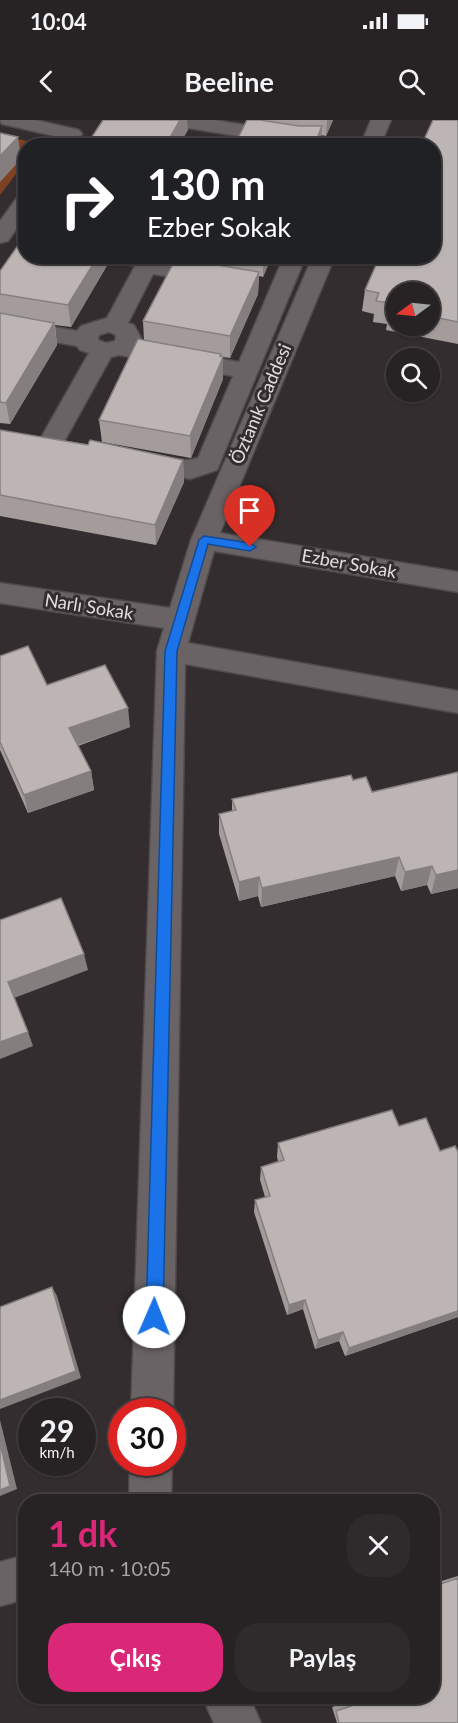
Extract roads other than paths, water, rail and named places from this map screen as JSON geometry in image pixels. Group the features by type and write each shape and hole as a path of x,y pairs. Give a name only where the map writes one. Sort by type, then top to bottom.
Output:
{"street":[{"path":"9,120 72,133"},
{"path":"176,120 328,138"},
{"path":"373,138 381,120"},
{"path":"216,138 224,124"},
{"path":"0,236 18,211"},
{"path":"52,443 147,264"},
{"path":"162,264 237,281"},
{"path":"121,457 190,470 208,464 247,371 270,287 289,264"},
{"name":"Öztanık Caddesi","path":"152,1398 171,651 204,540 321,264"},
{"path":"0,325 106,341 247,371"},
{"name":"Ezber Sokak","path":"204,540 458,582"},
{"name":"Narlı Sokak","path":"0,593 179,620"},
{"path":"171,651 458,702"},
{"path":"150,1494 151,1476"},
{"path":"0,1584 18,1578"},
{"path":"229,1704 238,1723"}]}
